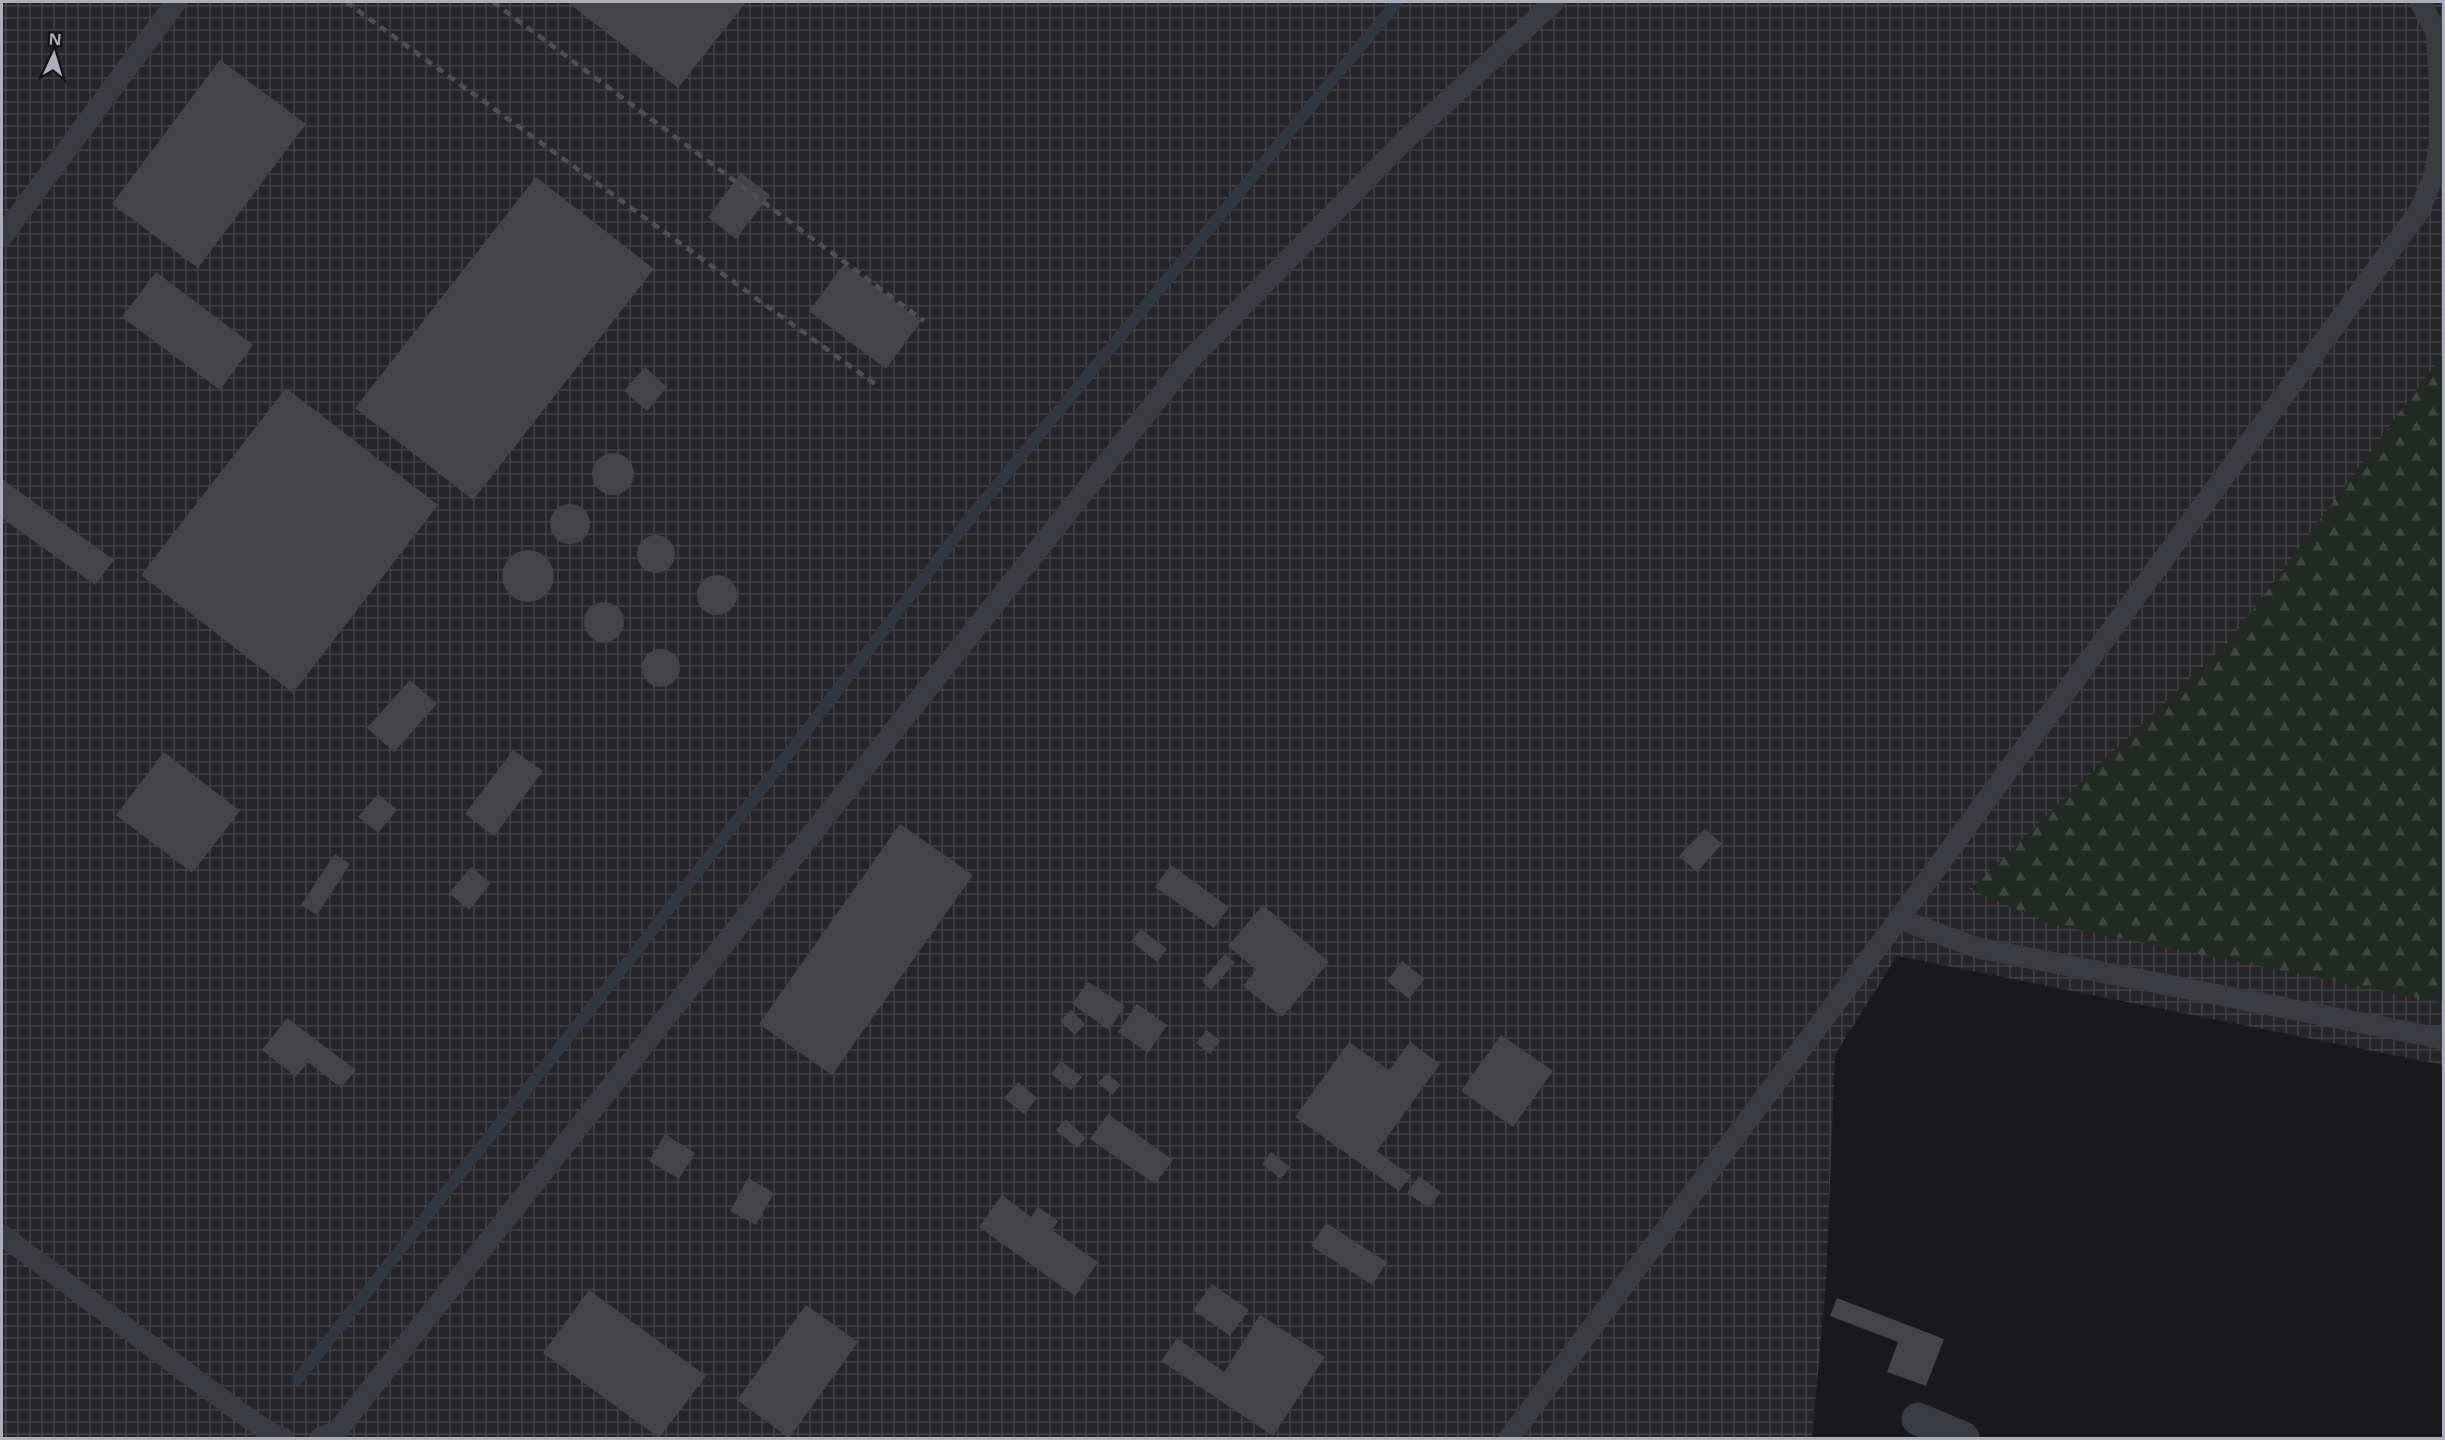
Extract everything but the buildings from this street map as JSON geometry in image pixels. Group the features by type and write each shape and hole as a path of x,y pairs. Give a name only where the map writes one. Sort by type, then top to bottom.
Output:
{"street":[{"path":"1918,1419 1963,1438"}],"lane":[{"path":"2,237 176,2"},
{"path":"320,1438 338,1430 1184,366 1404,141 1554,2"},
{"path":"1509,1438 1899,919 2420,210 2435,172 2442,125 2436,32 2420,2"},
{"path":"1899,919 1978,948 2444,1039"},
{"path":"2,1235 277,1436"},
{"path":"248,1438 277,1436"}],"shaded area":[{"path":"2,2 2443,2 2443,1065 1897,956 1835,1055 1826,1283 1812,1438 2,1438"}],"green space":[{"path":"2443,354 2443,1003 2050,924 1970,889 2232,638"}],"waterway":[{"path":"298,1379 648,936 974,513 1397,2"}],"railway":[{"path":"346,2 875,384"},
{"path":"493,2 924,321"}]}
